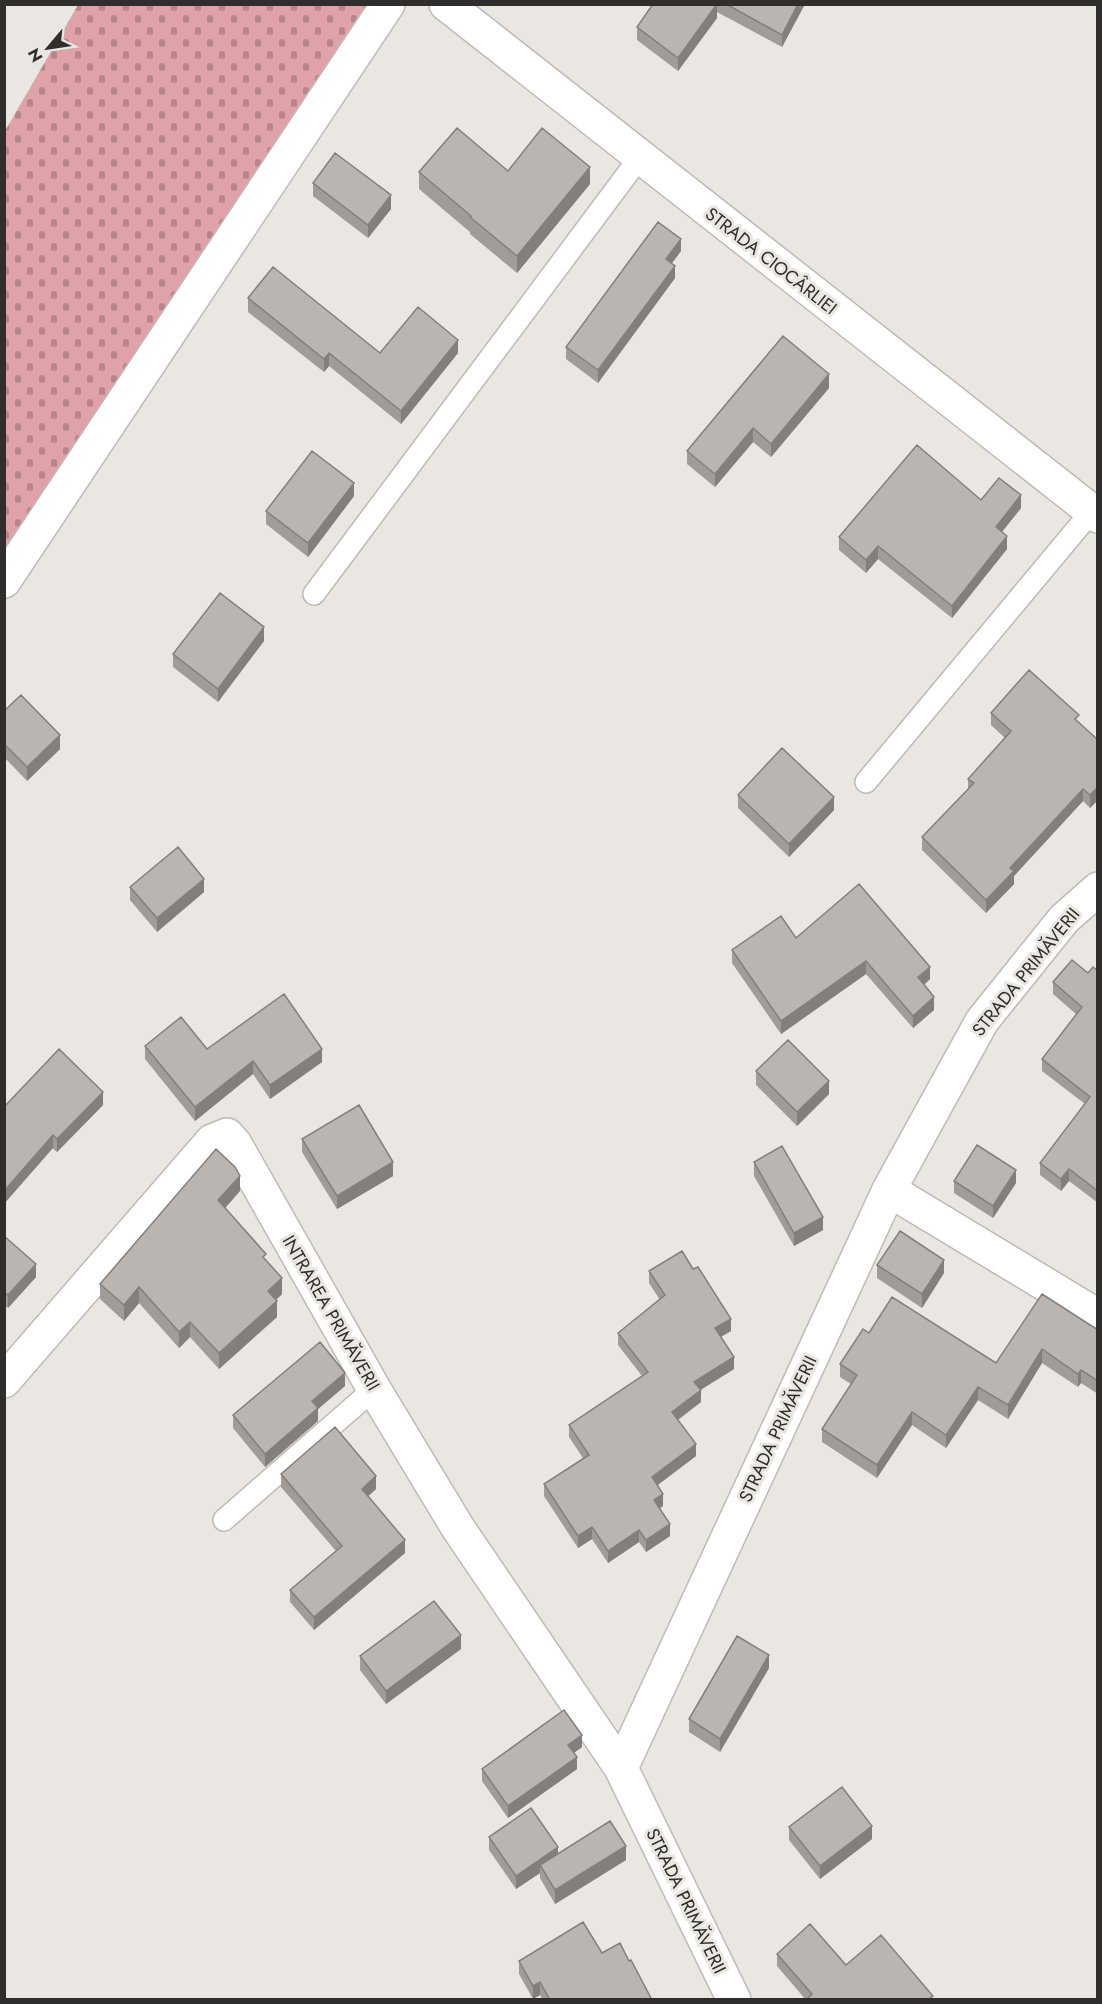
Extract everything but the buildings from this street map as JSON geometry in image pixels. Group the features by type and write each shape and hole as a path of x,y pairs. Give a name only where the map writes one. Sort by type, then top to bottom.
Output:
{"street":[{"path":"4,582 388,4"},
{"name":"STRADA CIOCÂRLIEI","path":"446,4 1094,514"},
{"name":"STRADA PRIMĂVERII","path":"734,2000 621,1768 889,1190 982,1021 1064,919 1098,889"},
{"name":"INTRAREA PRIMĂVERII","path":"4,1381 212,1141 227,1135 235,1144 374,1389 458,1528 621,1768"},
{"path":"889,1190 1098,1316"}],"lane":[{"path":"314,594 640,157"},
{"path":"866,782 1094,514"},
{"path":"224,1520 374,1389"}],"green space":[{"path":"78,5 366,5 5,551 5,131"}]}
